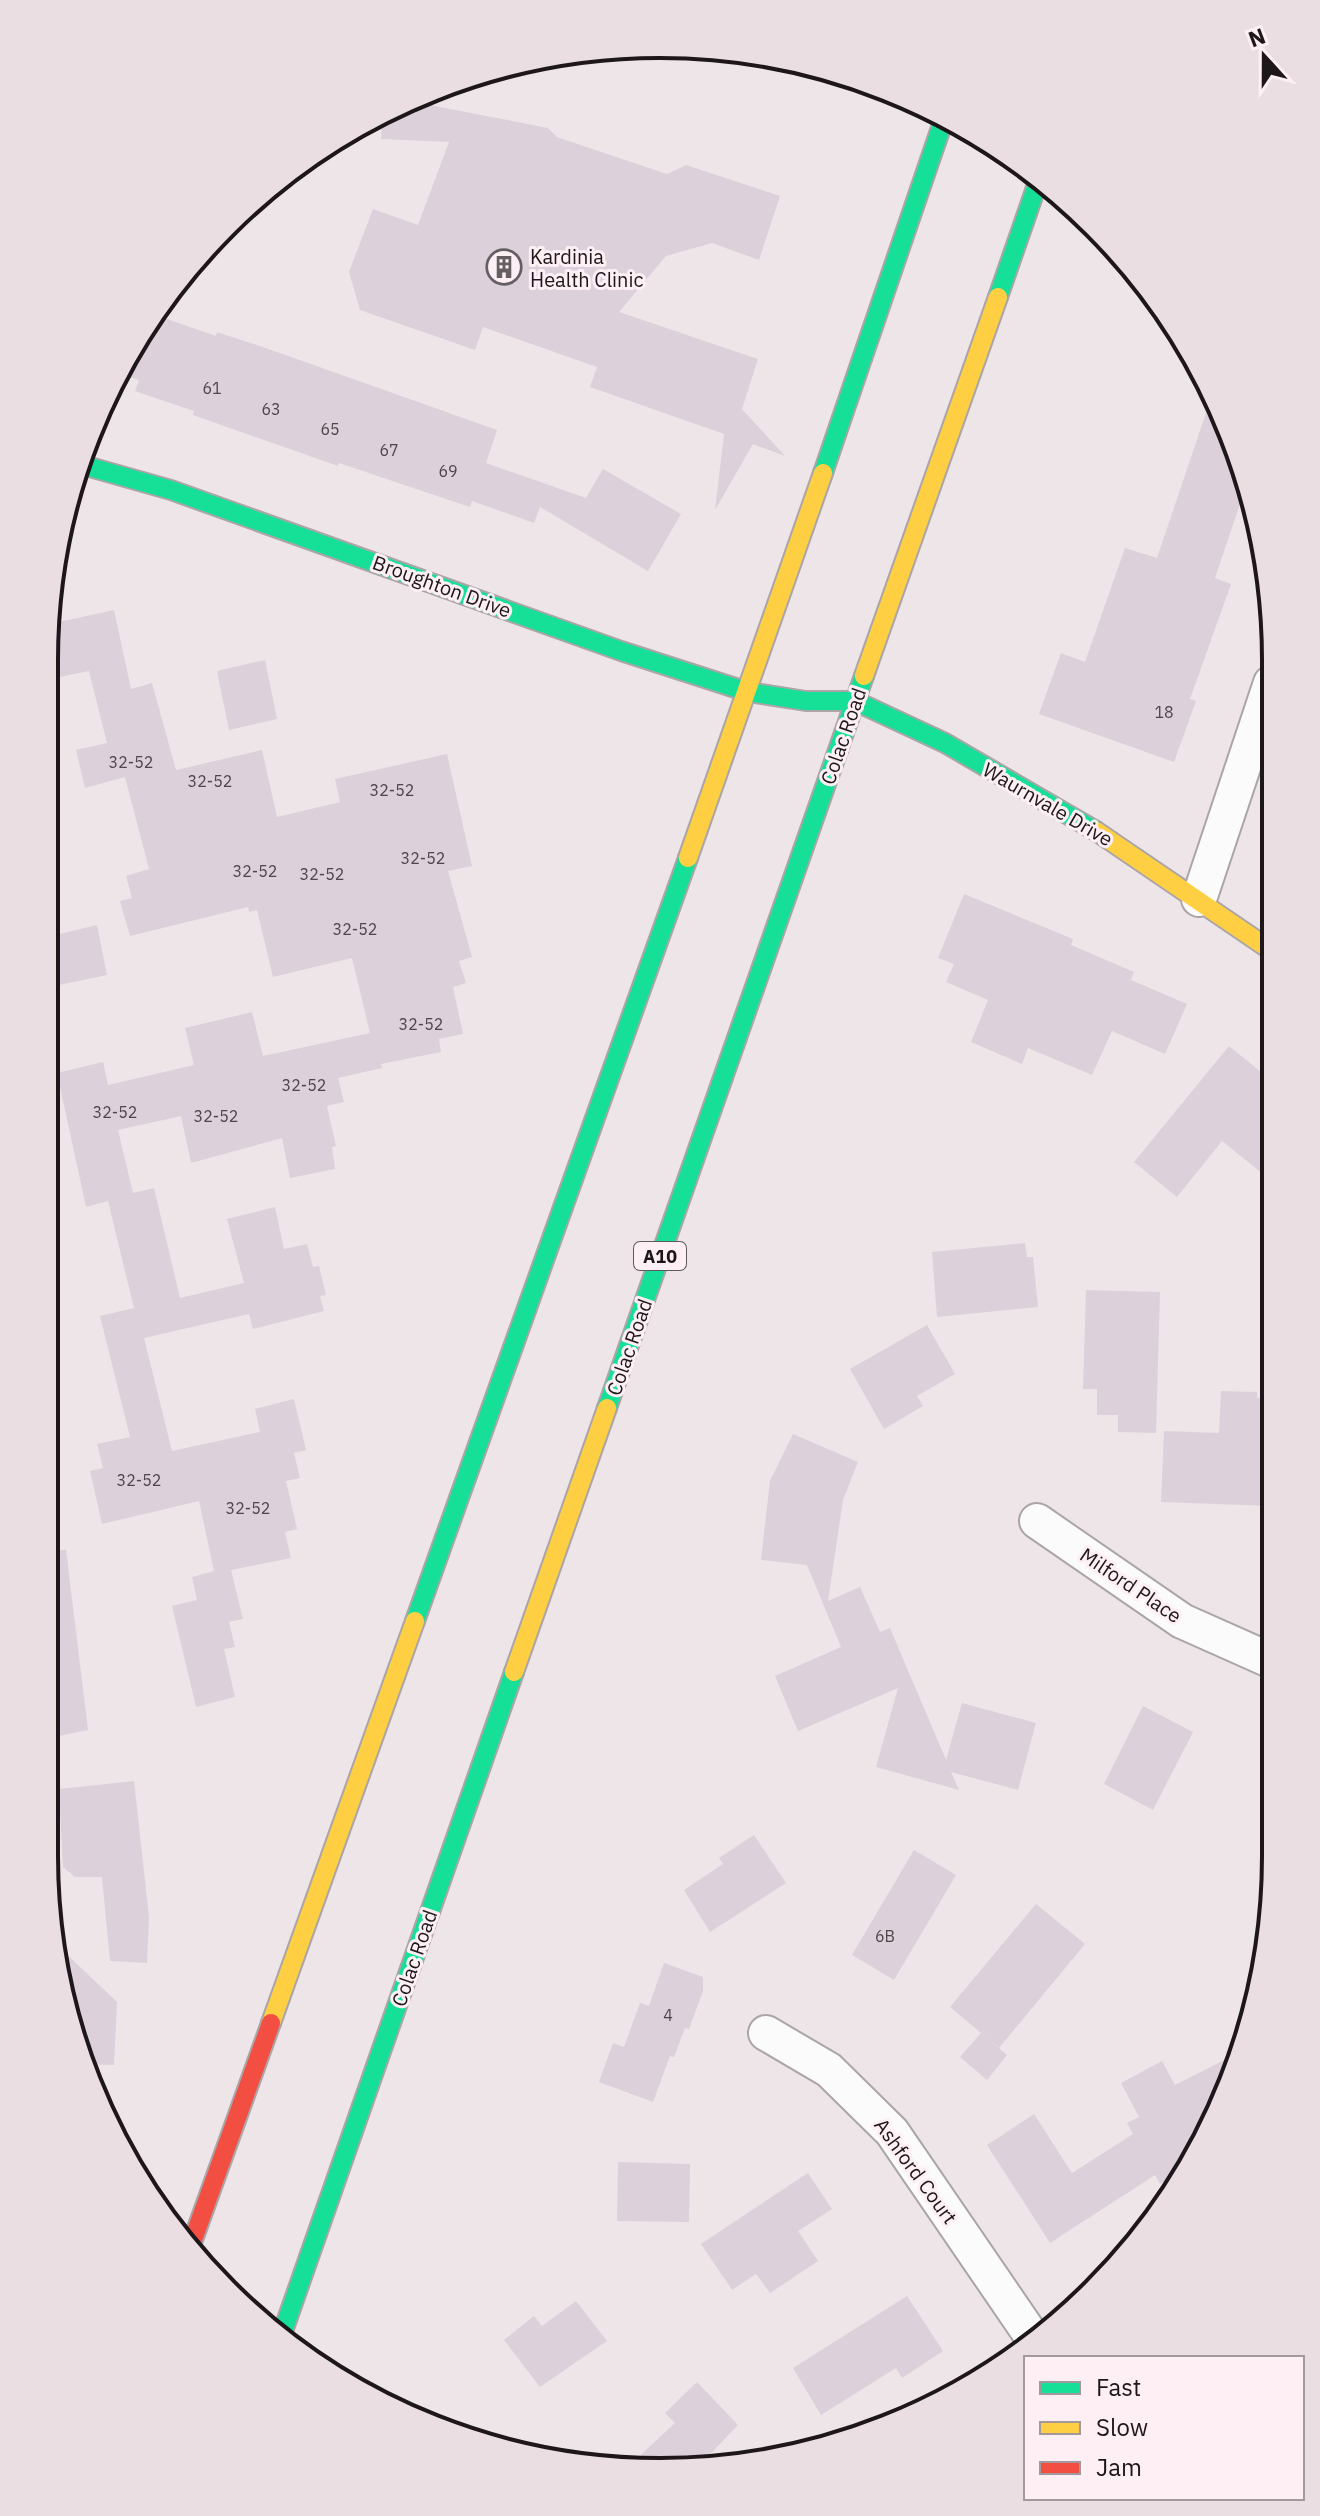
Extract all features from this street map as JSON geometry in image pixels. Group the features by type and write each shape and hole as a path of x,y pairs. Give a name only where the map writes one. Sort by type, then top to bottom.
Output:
{"main road":[{"path":"194,2237 748,692 941,128"},
{"name":"Colac Road","path":"285,2326 1035,189"},
{"name":"Broughton Drive","path":"90,467 171,490 621,651 748,692 806,701"},
{"name":"Waurnvale Drive","path":"806,701 855,701 945,743 1113,841 1262,944"}],"street":[{"path":"1199,899 1262,710"},
{"name":"Milford Place","path":"1037,1521 1182,1621 1262,1657"},
{"name":"Ashford Court","path":"766,2033 829,2070 892,2132 1029,2332"}],"building":[{"name":"Kardinia Health Clinic","path":"428,105 548,128 557,137 667,174 686,165 780,196 759,260 712,243 666,256 619,312 758,359 742,409 785,456 753,444 715,510 724,434 590,387 597,367 483,327 475,350 360,310 349,272 373,209 418,225 449,142 381,139 382,127"},
{"path":"165,318 216,336 217,332 263,347 497,430 486,463 586,498 603,469 681,514 648,571 540,507 534,523 472,501 470,507 339,463 338,466 193,415 194,411 135,391 139,380 129,377"},
{"path":"1207,410 1230,466 1241,502 1215,578 1231,584 1190,699 1196,701 1174,762 1039,714 1061,653 1085,662 1125,548 1157,558"},
{"path":"114,610 131,689 152,683 176,770 262,750 277,817 340,802 335,779 447,754 472,866 448,871 472,957 459,961 466,983 453,987 463,1034 439,1039 441,1052 381,1064 382,1068 338,1078 344,1102 327,1106 336,1146 332,1147 335,1169 290,1178 282,1138 191,1163 181,1116 118,1130 133,1193 154,1188 180,1298 244,1283 227,1219 275,1207 284,1249 307,1244 313,1267 319,1266 326,1295 320,1296 324,1311 253,1329 249,1314 144,1338 172,1451 260,1432 255,1409 294,1399 306,1450 294,1453 300,1478 286,1481 297,1529 285,1532 291,1558 231,1570 243,1619 229,1622 235,1647 224,1649 235,1697 196,1707 172,1606 197,1600 192,1577 214,1571 199,1501 102,1524 90,1471 103,1468 97,1444 130,1437 100,1316 134,1308 108,1201 86,1207 58,1073 103,1062 108,1085 194,1065 185,1028 252,1012 263,1056 370,1033 352,958 273,977 257,910 249,912 248,907 130,936 120,901 132,898 126,876 149,869 125,777 85,788 76,750 107,743 89,671 58,677 59,622"},
{"path":"265,660 277,719 229,730 217,671"},
{"path":"964,894 1073,939 1071,945 1134,972 1131,980 1187,1004 1165,1054 1112,1031 1092,1075 1028,1048 1022,1064 971,1042 988,1000 946,982 954,964 938,958"},
{"path":"97,925 107,975 59,985 58,935"},
{"path":"1229,1046 1262,1073 1262,1173 1222,1141 1177,1197 1134,1162"},
{"path":"1025,1243 1027,1257 1033,1257 1038,1307 937,1317 932,1252"},
{"path":"1086,1290 1160,1292 1156,1433 1118,1432 1118,1415 1097,1415 1097,1389 1083,1389"},
{"path":"927,1325 955,1374 917,1396 923,1406 884,1429 850,1369"},
{"path":"1221,1391 1257,1392 1257,1398 1262,1398 1262,1506 1161,1502 1164,1431 1219,1433"},
{"path":"793,1434 858,1462 843,1500 828,1601 860,1587 880,1632 890,1628 946,1760 962,1703 1036,1723 1018,1790 951,1772 959,1790 876,1767 898,1688 798,1731 775,1676 841,1647 807,1565 761,1560 770,1481"},
{"path":"58,1550 66,1550 88,1730 58,1736"},
{"path":"1143,1706 1193,1732 1153,1810 1104,1784"},
{"path":"134,1781 149,1917 147,1963 110,1961 102,1877 75,1877 63,1867 59,1789"},
{"path":"754,1835 786,1883 710,1932 684,1890 723,1864 719,1858"},
{"path":"914,1850 956,1875 894,1980 852,1955"},
{"path":"1036,1904 1085,1944 999,2048 950,2007"},
{"path":"67,1954 117,2002 114,2065 96,2064 79,2012"},
{"path":"664,1963 703,1977 703,1991 689,2029 685,2028 674,2057 670,2056 653,2102 599,2082 613,2043 624,2047 640,2003 649,2006"},
{"path":"981,2033 1007,2055 987,2080 960,2057"},
{"path":"1227,2059 1200,2122 1167,2180 1160,2184 1155,2175 1050,2243 987,2145 1034,2114 1072,2173 1133,2134 1127,2123 1139,2117 1121,2083 1162,2061 1175,2085"},
{"path":"618,2162 690,2164 689,2222 617,2221"},
{"path":"808,2173 832,2209 798,2231 818,2261 770,2293 756,2274 732,2290 701,2244"},
{"path":"907,2296 943,2351 902,2378 896,2368 821,2415 793,2368"},
{"path":"576,2301 607,2341 540,2387 504,2340 534,2316 542,2326"},
{"path":"697,2382 738,2425 708,2456 638,2457 675,2423 665,2413"}],"traffic: fast":[{"path":"823,473 941,128"},
{"path":"998,297 1035,190"},
{"path":"90,467 171,490 621,651 748,692 806,701 855,701 945,743 1096,831"},
{"path":"607,1408 864,676"},
{"path":"415,1621 688,858"},
{"path":"285,2326 514,1672"}],"traffic: slow":[{"path":"864,676 998,297"},
{"path":"688,858 823,473"},
{"path":"1096,831 1262,944"},
{"path":"514,1672 607,1408"},
{"path":"271,2023 415,1621"}],"traffic: jam":[{"path":"194,2237 271,2023"}],"place":[{"name":"Kardinia Health Clinic","path":"504,267"}]}
